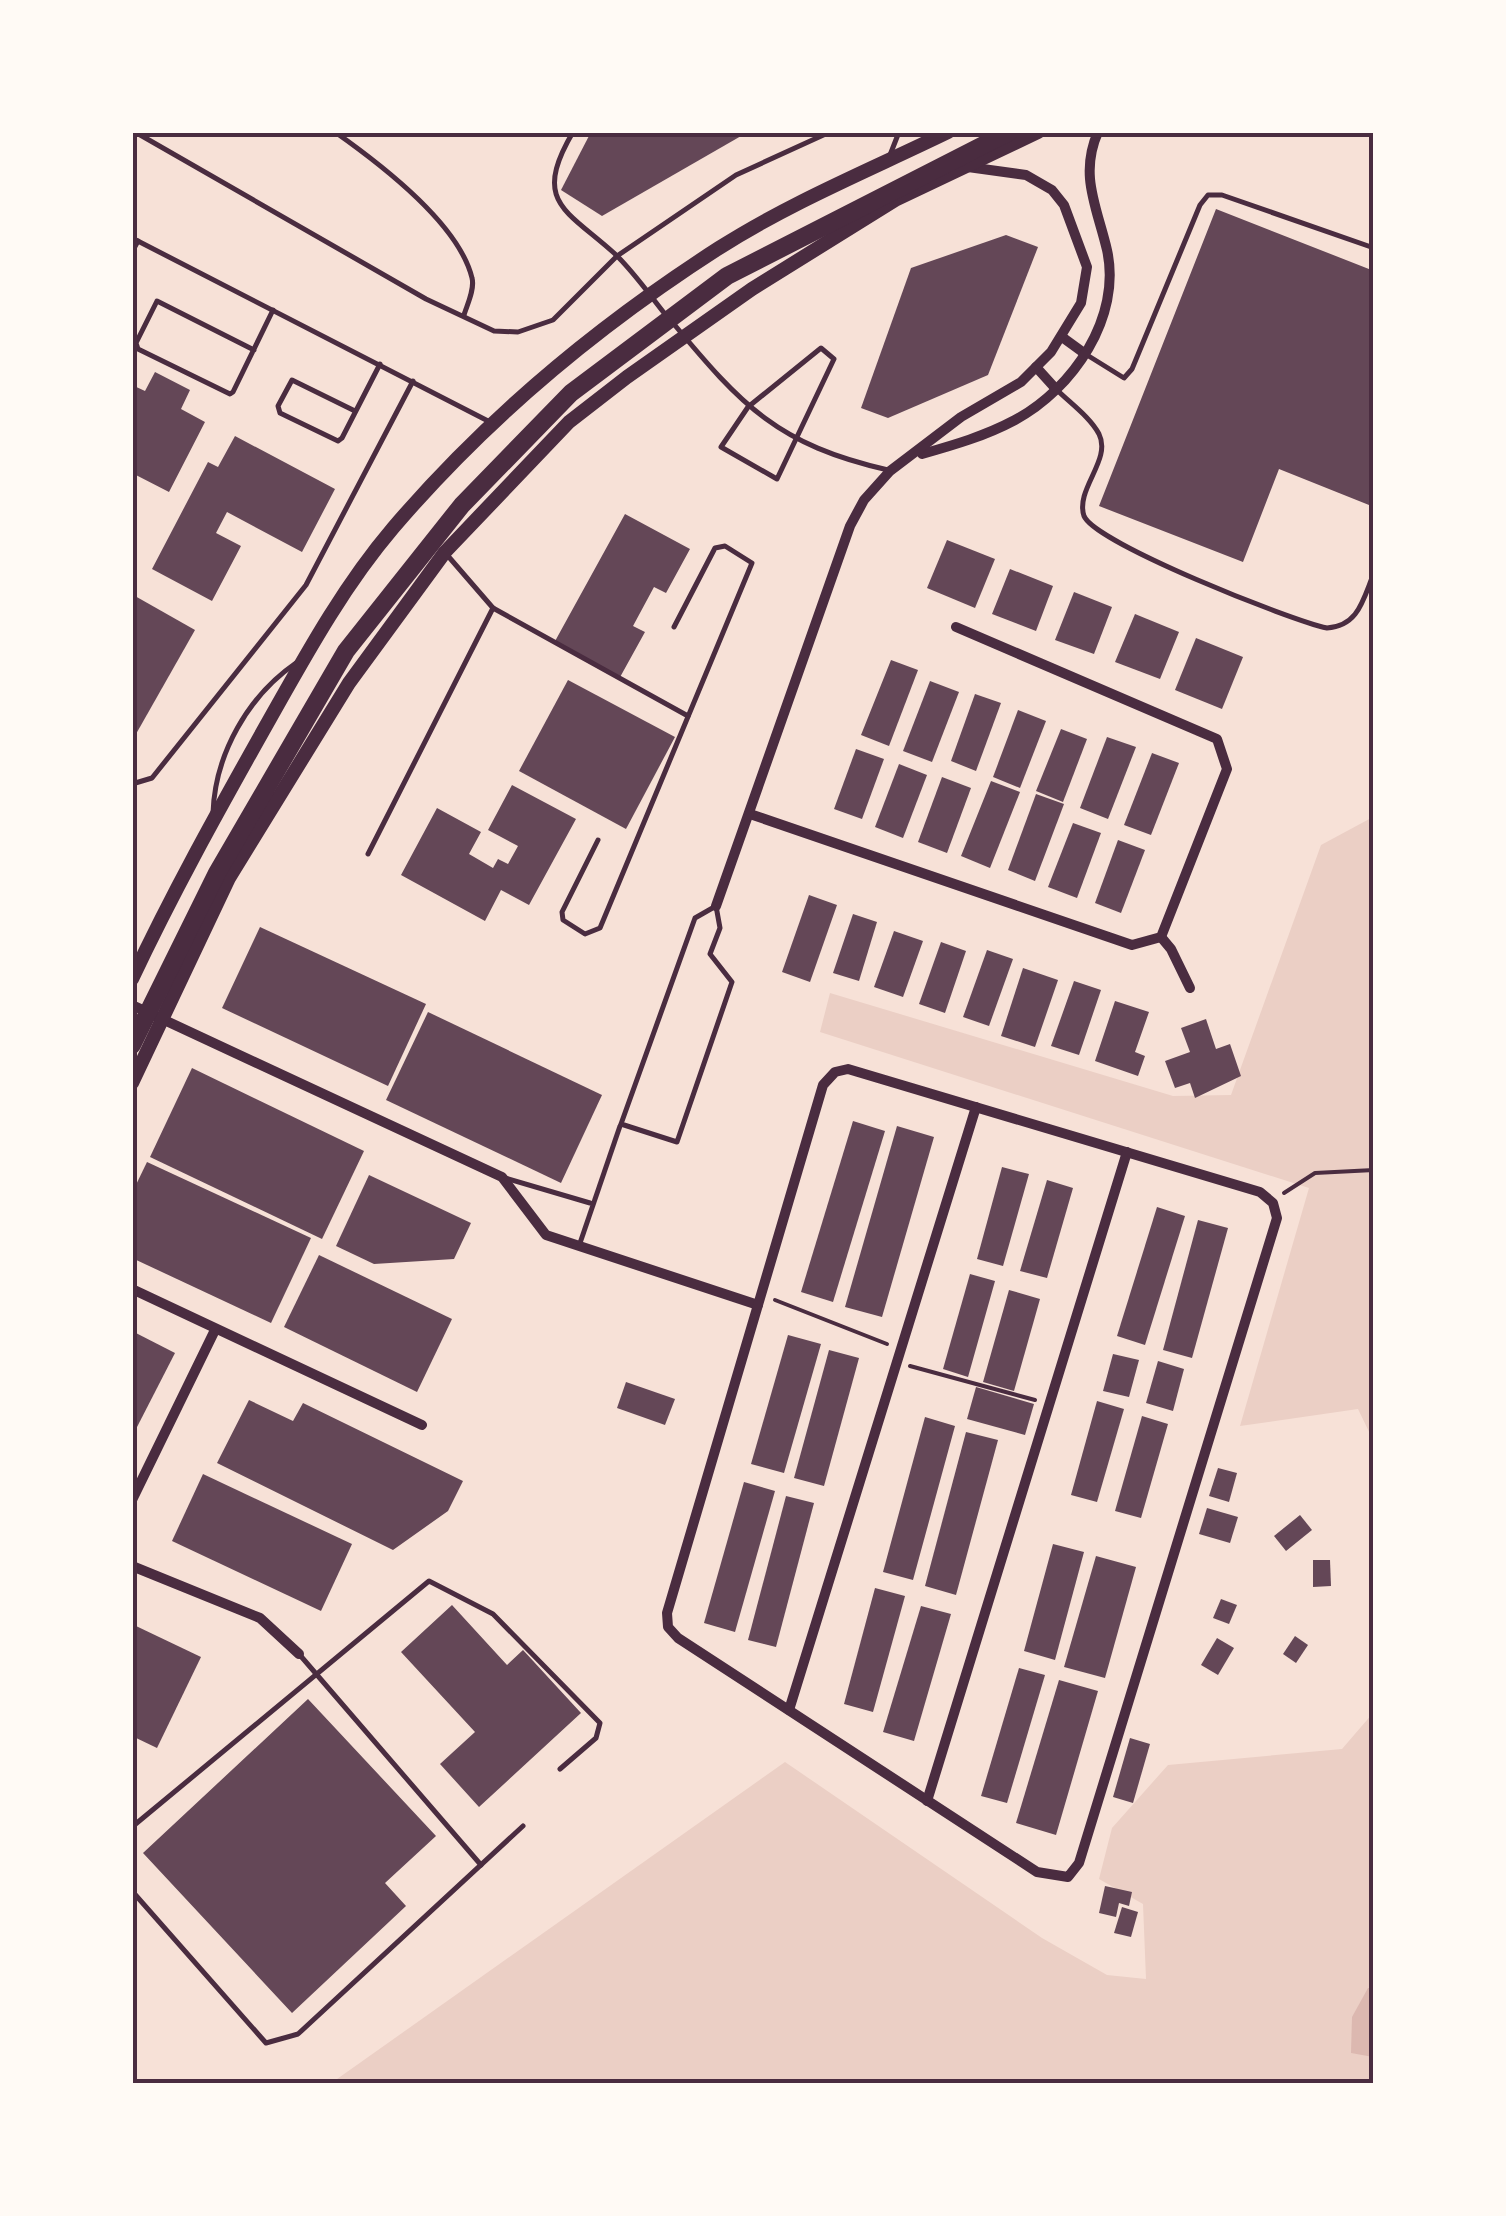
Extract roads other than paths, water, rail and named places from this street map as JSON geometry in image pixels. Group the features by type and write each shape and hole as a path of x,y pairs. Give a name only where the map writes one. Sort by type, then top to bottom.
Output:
{"highway":[{"path":"132,1024 210,868 341,648 456,502 565,389 722,270 995,132"},
{"path":"132,1045 217,873 346,651 462,504 572,393 727,276 1009,132"}],"main road":[{"path":"132,979 212,821 304,658 390,531 492,422 533,385 718,248 948,132"},
{"path":"132,1083 229,878 349,683 445,552 569,422 627,377 752,289 872,214 1038,132"}],"street":[{"path":"916,455 976,438 1018,418 1055,388 1084,353 1104,320 1112,286 1108,252 1087,180 1089,156 1098,132"},
{"path":"716,906 850,526 864,500 890,470 916,455 961,418 1004,395 1036,367 1062,336 1081,302 1087,267 1064,204 1052,190 1026,175 967,167"},
{"path":"1062,336 1084,353"},
{"path":"1036,367 1055,388"},
{"path":"956,627 1217,739 1227,769 1161,937"},
{"path":"750,814 1132,945 1161,937"},
{"path":"1161,937 1190,988"},
{"path":"132,1005 502,1177 546,1235 760,1299"},
{"path":"848,1069 976,1107 1260,1192 1273,1203 1278,1218 1078,1863 1068,1877 1037,1872 678,1638 668,1626 667,1613 824,1085 835,1072 848,1069"},
{"path":"789,1710 976,1107"},
{"path":"927,1801 1127,1152"},
{"path":"132,1289 422,1425"},
{"path":"132,1500 215,1330"},
{"path":"132,1566 260,1618 299,1654"}],"lane":[{"path":"135,132 358,261 494,331 536,329 553,320 616,256 736,175 830,132"},
{"path":"335,132 384,167 458,244 474,281 464,316"},
{"path":"573,132 556,168 554,197 562,212 616,256 748,408 798,440 841,459 890,470"},
{"path":"887,162 898,132"},
{"path":"1084,353 1115,376 1124,378 1132,369 1200,205 1208,195 1222,195 1374,248"},
{"path":"132,252 136,240 492,422"},
{"path":"254,350 157,302 136,342 138,349 230,394 254,350 273,310"},
{"path":"821,348 834,359 798,440 777,478 721,446 748,408 821,348"},
{"path":"356,411 292,380 278,406 280,414 338,441 356,411 380,364"},
{"path":"132,784 152,778 294,601 413,381"},
{"path":"1055,388 1100,436 1102,449 1084,503 1084,516 1096,531 1192,577 1328,628 1343,627 1354,618 1374,573"},
{"path":"598,840 562,912 563,920 585,934 600,928 752,563 726,546 714,548 674,627"},
{"path":"445,552 494,608 688,716"},
{"path":"368,854 494,608"},
{"path":"212,821 214,781 236,732 266,684 304,658"},
{"path":"579,1246 592,1204 695,918 716,906 720,928 710,954 732,982 677,1142 621,1124"},
{"path":"502,1177 592,1204"},
{"path":"132,1827 421,1584 436,1582 493,1614 600,1723 596,1738 560,1769"},
{"path":"299,1654 481,1865"},
{"path":"132,1891 266,2043 298,2034 524,1826"}]}
